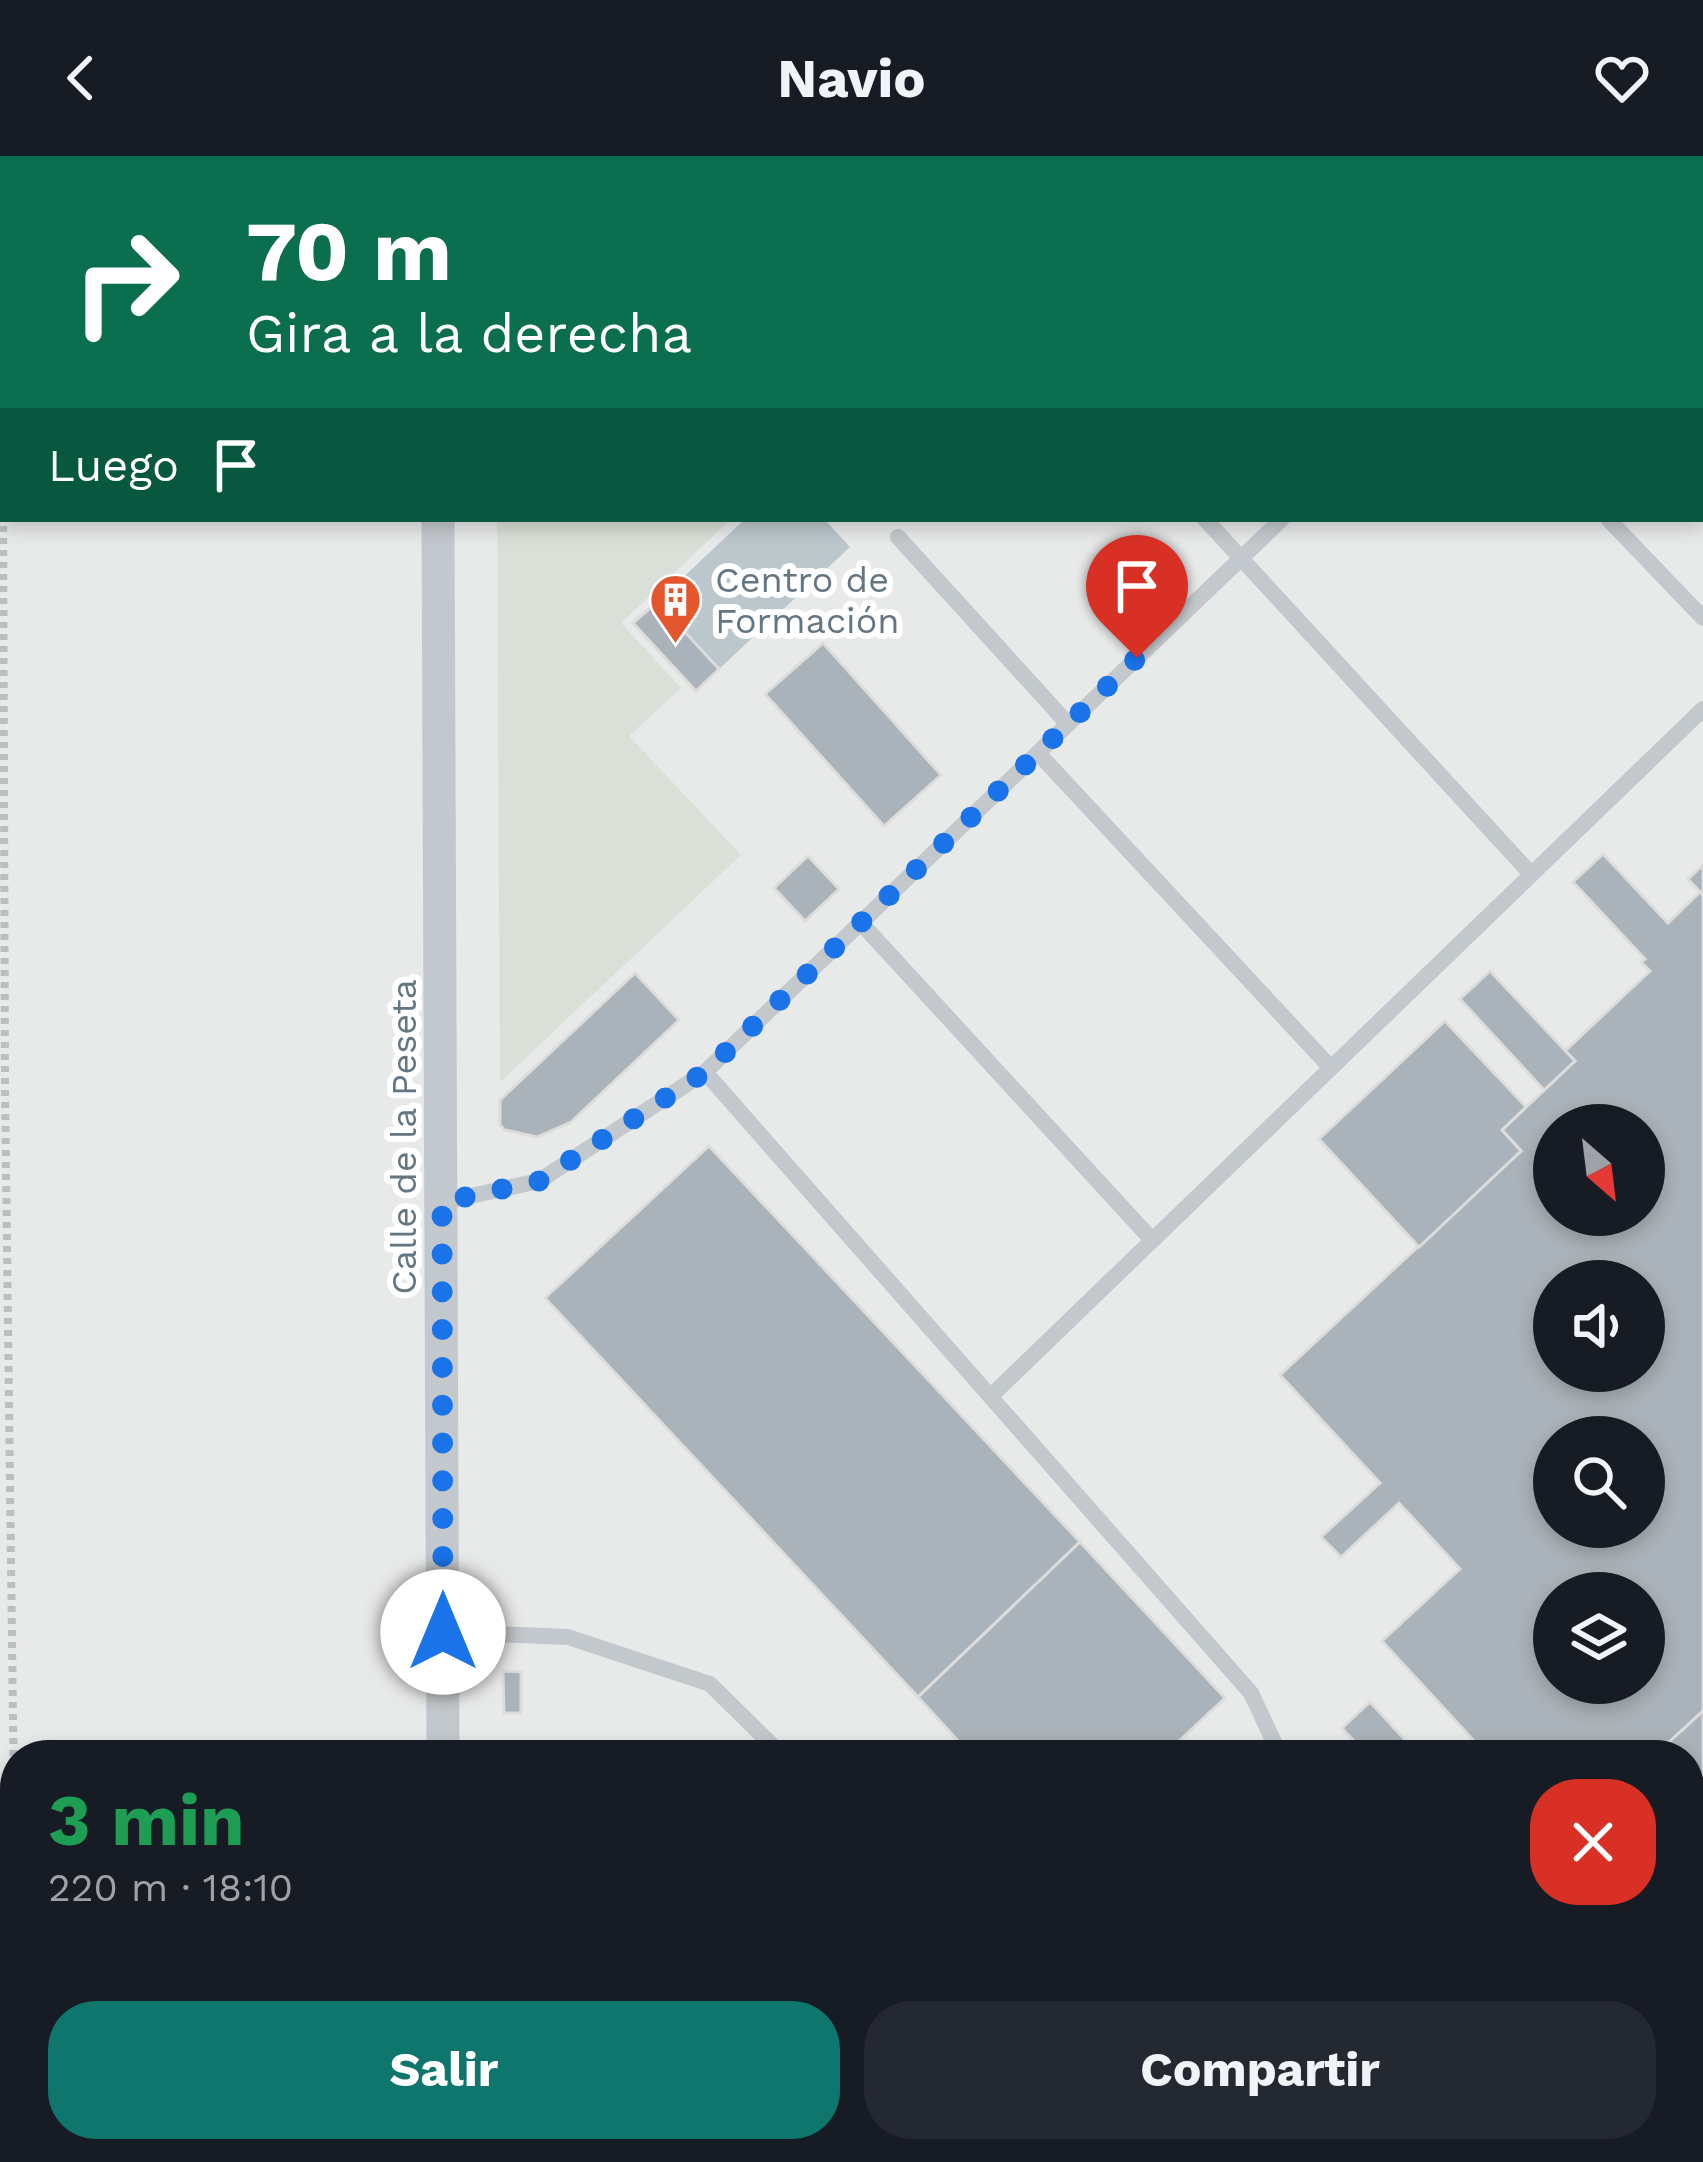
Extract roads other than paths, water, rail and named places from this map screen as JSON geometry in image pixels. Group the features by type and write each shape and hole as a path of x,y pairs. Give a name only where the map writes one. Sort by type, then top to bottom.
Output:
{"street":[{"name":"Calle de la Peseta","path":"438,522 443,1740"}],"lane":[{"path":"1207,522 1531,874"},
{"path":"442,1202 539,1181 705,1072 1279,522"},
{"path":"1612,522 1703,618"},
{"path":"898,537 1068,724"},
{"path":"991,1396 1703,709"},
{"path":"1038,753 1331,1068"},
{"path":"861,922 1152,1240"},
{"path":"705,1072 1251,1693 1273,1740"},
{"path":"443,1632 568,1637 710,1684 767,1740"}],"place":[{"name":"Centro de Formación","path":"676,646"}]}
